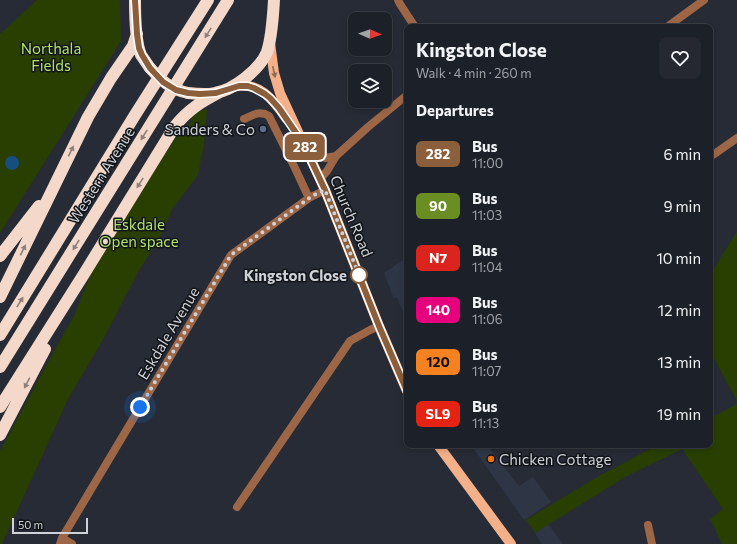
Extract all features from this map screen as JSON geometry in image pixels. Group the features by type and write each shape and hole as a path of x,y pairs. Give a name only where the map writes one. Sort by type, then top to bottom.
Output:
{"highway":[{"path":"135,0 139,48 150,68 163,82 176,90 188,93 200,94 224,90"},
{"name":"Western Avenue","path":"0,335 208,0"},
{"name":"Western Avenue","path":"0,367 228,0"},
{"path":"0,407 175,126 185,114 203,100 244,79 262,60 266,53 271,33 274,1"},
{"path":"0,297 88,117 111,78 133,46 137,34"},
{"path":"0,256 54,186"},
{"path":"0,435 84,274"}],"main road":[{"path":"271,33 271,55 274,73 286,106 305,147"},
{"path":"224,90 244,86 254,88 265,94 279,108 305,147"},
{"name":"Church Road","path":"305,147 325,190 379,326 404,384"},
{"path":"440,448 511,544"}],"street":[{"path":"398,0 413,24"},
{"path":"671,24 704,0"},
{"path":"320,179 336,156 404,97"},
{"path":"244,119 259,113 269,116 309,198"},
{"path":"713,155 737,138"},
{"path":"305,147 325,158 336,156"},
{"name":"Eskdale Avenue","path":"61,541 231,255 309,198 325,190"},
{"path":"236,507 350,341 379,326"},
{"path":"648,525 652,544"},
{"path":"61,541 72,544"}],"shaded area":[{"path":"404,259 404,315 397,297 394,299 384,273"},
{"path":"473,448 489,448 519,486 533,477 551,502 524,520"},
{"path":"548,524 563,544 542,544 535,533"}],"green space":[{"name":"Northala Fields","path":"37,0 120,0 121,41 0,233 0,34"},
{"name":"Eskdale Open space","path":"207,109 204,144 198,175 173,208 158,241 138,272 105,336 68,399 2,544 0,544 0,451 73,318 91,274 114,233 175,139 189,125 193,116 200,111"},
{"path":"737,231 737,401 713,357 713,270"},
{"path":"737,404 737,544 722,544 710,519 723,509 682,449 625,477 535,533 526,520 597,477 652,448 713,448 713,416"}],"water":[{"path":"9,156 15,156 19,160 19,166 15,170 9,170 5,166 5,160"}],"bus line":[{"name":"282","path":"135,0 139,48 150,68 163,82 176,90 200,94 211,94 234,87 248,86 265,94 279,108 303,143 325,190 340,224 379,326 404,384"}],"place":[{"name":"Sanders & Co","path":"263,129"},
{"name":"Kingston Close","path":"359,275"},
{"name":"Chicken Cottage","path":"491,459"}],"route":[{"path":"140,407 231,255 312,196 325,190 340,224 361,280 359,275"}]}
